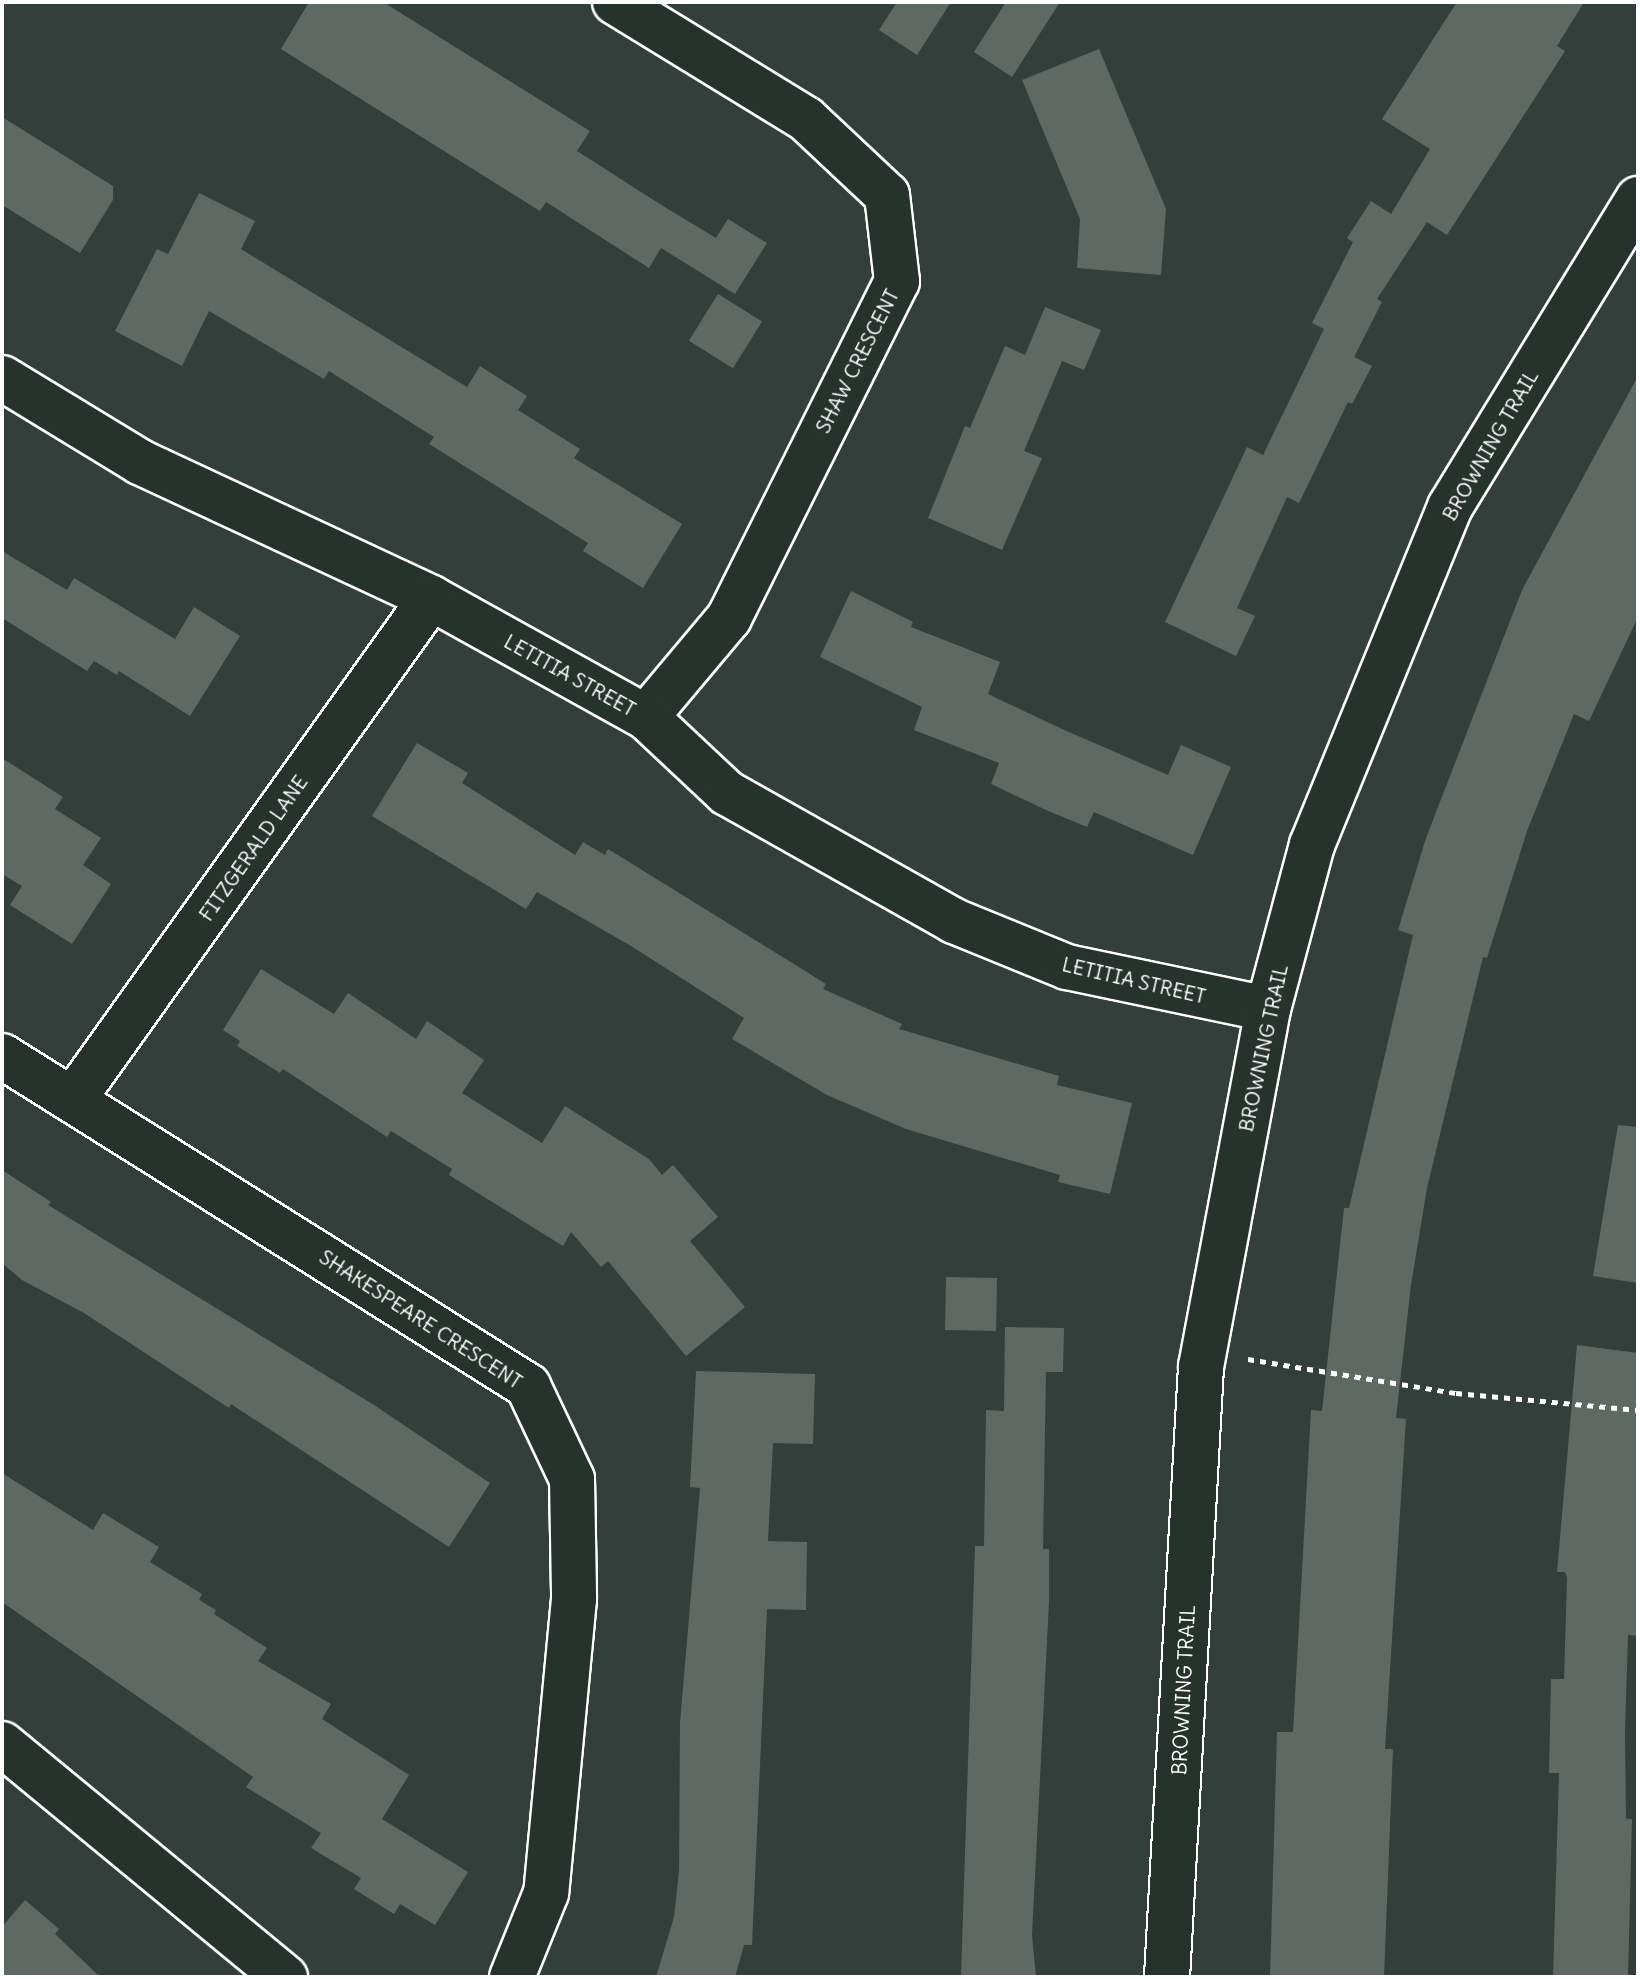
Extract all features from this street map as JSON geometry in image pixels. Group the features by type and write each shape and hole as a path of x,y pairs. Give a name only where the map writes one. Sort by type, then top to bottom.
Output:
{"street":[{"name":"SHAW CRESCENT","path":"615,2 806,119 887,195 897,281 729,618 646,717"},
{"name":"BROWNING TRAIL","path":"1167,1977 1204,1352 1268,1009 1312,845 1450,507 1638,199"},
{"name":"LETITIA STREET","path":"2,378 140,462 431,598 646,717 727,793 954,921 1067,967 1268,1009"},
{"name":"FITZGERALD LANE","path":"74,1098 431,598"},
{"name":"SHAKESPEARE CRESCENT","path":"2,1056 74,1098 528,1386 572,1479 574,1599 546,1893 512,1977"},
{"path":"2,1744 285,1977"}],"path":[{"path":"1204,1352 1456,1393 1638,1410"}],"building":[{"path":"309,2 383,2 590,131 577,151 663,206 716,238 728,219 767,243 735,294 661,248 649,268 546,202 540,211 281,49"},
{"path":"897,2 951,2 917,55 879,30"},
{"path":"1006,2 1060,2 1012,77 974,52"},
{"path":"1457,2 1584,2 1557,46 1565,51 1447,235 1427,222 1377,299 1382,302 1354,357 1372,366 1352,404 1348,402 1299,503 1287,497 1237,608 1255,616 1236,656 1165,622 1247,447 1263,455 1324,329 1312,323 1353,242 1347,238 1371,201 1391,214 1430,149 1382,119"},
{"path":"1099,49 1166,209 1161,275 1077,268 1080,219 1022,80"},
{"path":"2,117 113,186 113,200 80,253 2,205"},
{"path":"199,193 255,221 241,249 467,387 480,366 527,396 518,410 580,449 574,458 682,524 643,588 583,551 588,543 429,444 434,437 329,371 324,379 209,311 182,366 115,331 157,249 168,254"},
{"path":"718,294 762,322 733,368 689,341"},
{"path":"1045,307 1101,330 1084,370 1062,361 1024,451 1042,458 1002,550 928,518 965,426 970,428 1005,346 1025,355"},
{"path":"1638,376 1638,617 1589,721 1574,714 1527,831 1487,958 1483,957 1427,1188 1411,1285 1396,1418 1406,1419 1385,1749 1393,1749 1384,1977 1270,1977 1277,1732 1293,1732 1311,1410 1322,1411 1344,1208 1349,1208 1413,935 1398,930 1426,838 1522,590"},
{"path":"2,551 67,590 74,578 175,639 194,607 240,636 190,716 119,671 117,675 94,661 87,671 2,618"},
{"path":"851,591 913,622 911,627 1000,662 988,694 1062,729 1168,775 1181,745 1231,767 1193,855 1094,812 1087,827 1046,810 991,784 999,763 914,730 922,707 820,657"},
{"path":"417,743 468,773 462,783 575,855 583,842 605,855 608,849 826,984 823,989 902,1024 899,1029 1059,1076 1057,1085 1132,1103 1110,1194 1058,1182 1060,1175 906,1129 827,1095 732,1039 744,1018 631,946 537,892 526,909 372,816"},
{"path":"2,758 63,797 55,809 101,838 83,865 111,884 72,944 10,905 22,886 2,874"},
{"path":"261,969 334,1014 348,993 416,1039 427,1021 484,1060 462,1093 542,1143 565,1106 649,1159 662,1175 673,1165 718,1217 690,1241 745,1307 686,1356 608,1261 601,1267 571,1232 563,1246 449,1175 452,1169 391,1131 387,1137 283,1069 280,1073 237,1046 240,1041 223,1030"},
{"path":"1618,1125 1638,1127 1638,1283 1593,1276"},
{"path":"2,1170 51,1202 48,1205 374,1405 490,1483 449,1547 231,1404 229,1408 84,1313 22,1280 2,1263"},
{"path":"946,1277 997,1278 996,1331 945,1330"},
{"path":"1005,1327 1064,1328 1063,1372 1046,1372 1043,1549 1049,1549 1049,1602 1032,1935 1036,1977 961,1977 975,1546 984,1546 986,1410 1004,1411"},
{"path":"1577,1345 1638,1353 1638,1636 1628,1635 1625,1733 1626,1819 1632,1819 1628,1977 1553,1977 1559,1773 1549,1773 1551,1679 1564,1679 1567,1578 1565,1572 1557,1572"},
{"path":"696,1371 815,1374 813,1444 773,1443 768,1541 807,1542 806,1610 767,1609 752,1945 744,1945 735,1977 656,1977 674,1917 679,1871 680,1723 700,1488 690,1487"},
{"path":"2,1473 93,1530 103,1513 159,1547 150,1562 202,1594 199,1600 216,1610 214,1614 267,1648 258,1661 331,1704 322,1719 409,1775 382,1819 468,1872 435,1925 400,1904 394,1914 354,1889 361,1878 311,1848 321,1833 246,1787 253,1777 2,1602"},
{"path":"25,1900 59,1929 55,1934 100,1977 2,1977 2,1927"}]}
